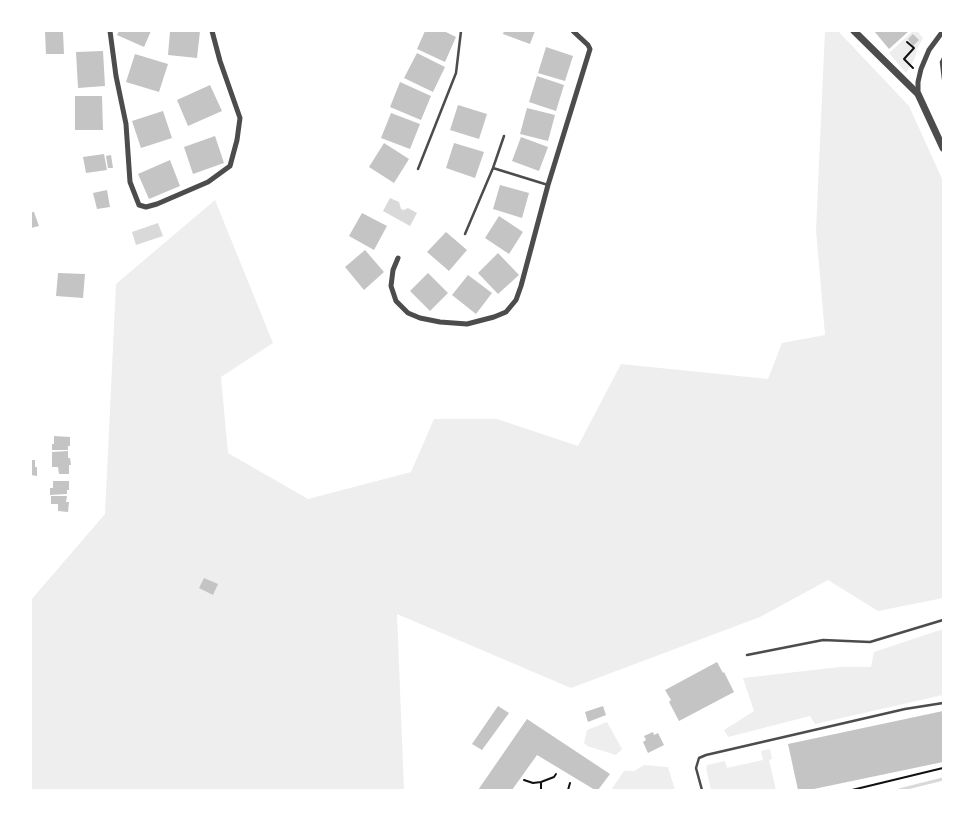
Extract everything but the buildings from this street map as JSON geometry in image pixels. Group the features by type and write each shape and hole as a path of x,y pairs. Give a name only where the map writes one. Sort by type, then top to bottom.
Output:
{"street":[{"path":"110,31 116,76 126,124 130,182 138,205 146,207 208,182 230,166 238,140 240,118 212,31"},
{"path":"398,258 393,270 390,286 396,301 408,313 420,318 467,324 506,312 516,300 548,185 590,49 573,31"},
{"path":"854,31 918,94 943,148"},
{"path":"918,94 920,74 929,50 943,31"}],"lane":[{"path":"418,169 456,74 461,31"},
{"path":"943,58 940,62 943,79"},
{"path":"465,234 493,168 504,136"},
{"path":"493,168 548,185"},
{"path":"746,655 823,640 870,642 943,620"},
{"path":"702,790 696,768 699,758 905,709 943,703"}],"path":[{"path":"907,42 914,48 904,59 920,74"},
{"path":"852,790 943,768"},
{"path":"524,780 533,783 541,782 556,774"},
{"path":"541,782 541,790"},
{"path":"568,790 570,783"}],"shaded area":[{"path":"825,31 838,31 909,106 943,181 943,598 878,611 828,580 760,617 571,688 397,614 404,790 31,790 31,600 105,514 116,284 215,200 273,343 221,377 228,453 308,499 411,472 434,419 497,419 578,446 621,364 768,379 782,343 825,335 816,230"},
{"path":"913,31 917,31 923,38 914,60 906,73 889,53"},
{"path":"390,198 399,202 401,209 408,208 417,213 410,226 383,211"},
{"path":"158,223 163,236 136,245 132,232"},
{"path":"943,629 943,695 815,724 810,716 728,737 724,730 754,711 743,678 840,667 871,667 874,652"},
{"path":"607,722 622,749 616,755 587,746 584,743 587,730"},
{"path":"770,749 772,759 769,760 776,790 711,790 707,765 725,761 727,768 763,760 761,751"},
{"path":"644,765 668,767 675,790 611,790 624,771 634,771"}],"waterway":[{"path":"899,790 943,779"}]}
